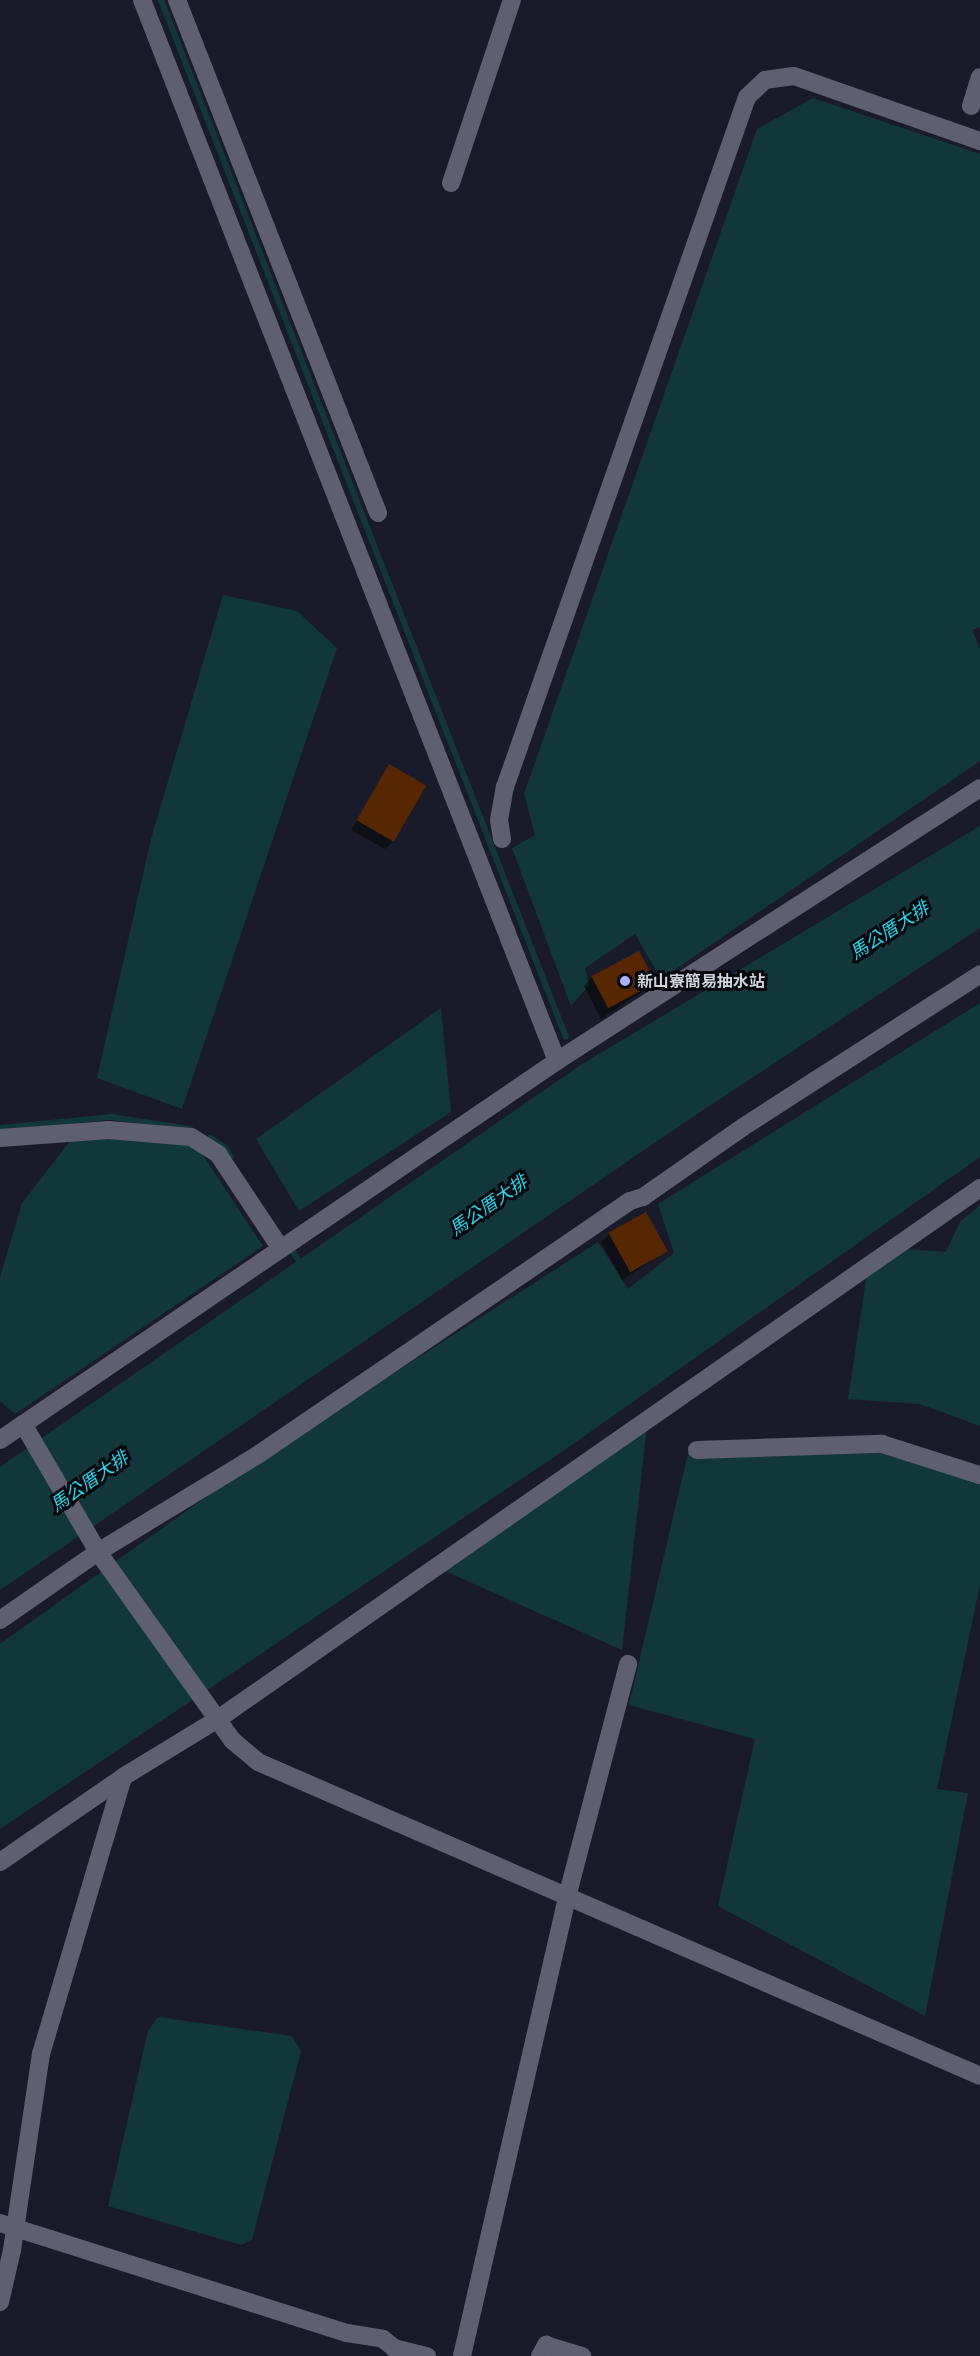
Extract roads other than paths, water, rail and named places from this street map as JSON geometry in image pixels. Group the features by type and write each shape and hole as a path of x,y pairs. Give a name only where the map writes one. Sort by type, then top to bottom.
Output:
{"street":[{"path":"142,0 557,1061"},
{"path":"177,0 378,513"},
{"path":"451,183 513,0"},
{"path":"502,839 499,820 505,787 747,97 765,80 794,76 980,141"},
{"path":"971,106 980,77"},
{"path":"0,1440 557,1061 980,788"},
{"path":"0,1620 98,1552 259,1454 630,1201 642,1197 743,1127 980,974"},
{"path":"0,1138 109,1130 191,1137 218,1154 286,1246"},
{"path":"0,1862 123,1777 218,1719 980,1188"},
{"path":"23,1424 98,1552 232,1740 258,1762 980,2076"},
{"path":"697,1450 882,1444 980,1475"},
{"path":"462,2356 567,1897 628,1664"},
{"path":"0,2302 7,2225 41,2054 123,1777"},
{"path":"7,2225 347,2333 384,2339 393,2348 427,2356"},
{"path":"540,2356 546,2345 582,2356"}],"water":[{"path":"813,98 980,154 980,627 972,630 980,648 980,761 661,979 635,934 585,968 589,985 571,1006 512,848 535,835 524,794 757,129"},
{"path":"223,595 297,611 337,648 182,1109 97,1078 151,839"},
{"name":"馬公厝大排","path":"980,826 980,928 694,1116 0,1590 0,1467 579,1066"},
{"path":"980,1003 980,1157 566,1449 0,1829 0,1644 245,1469 598,1242 628,1289 674,1253 658,1204"},
{"path":"441,1008 451,1112 299,1211 256,1139"},
{"path":"77,1132 191,1137 263,1246 15,1414 0,1401 0,1277 22,1203"},
{"path":"980,1205 980,1426 920,1404 848,1399 868,1266 893,1248 946,1252 960,1222"},
{"path":"648,1417 622,1650 436,1567"},
{"path":"885,1439 980,1470 980,1585 937,1789 968,1793 925,2016 718,1906 755,1739 629,1705 689,1449"},
{"path":"158,2017 292,2036 301,2051 252,2240 241,2245 108,2206 148,2031"}],"waterway":[{"path":"161,0 566,1037"},
{"path":"0,1128 111,1117 190,1129"},
{"path":"210,1138 224,1147 231,1157"},
{"path":"289,1246 302,1265"}],"place":[{"name":"新山寮簡易抽水站","path":"625,981"}]}
